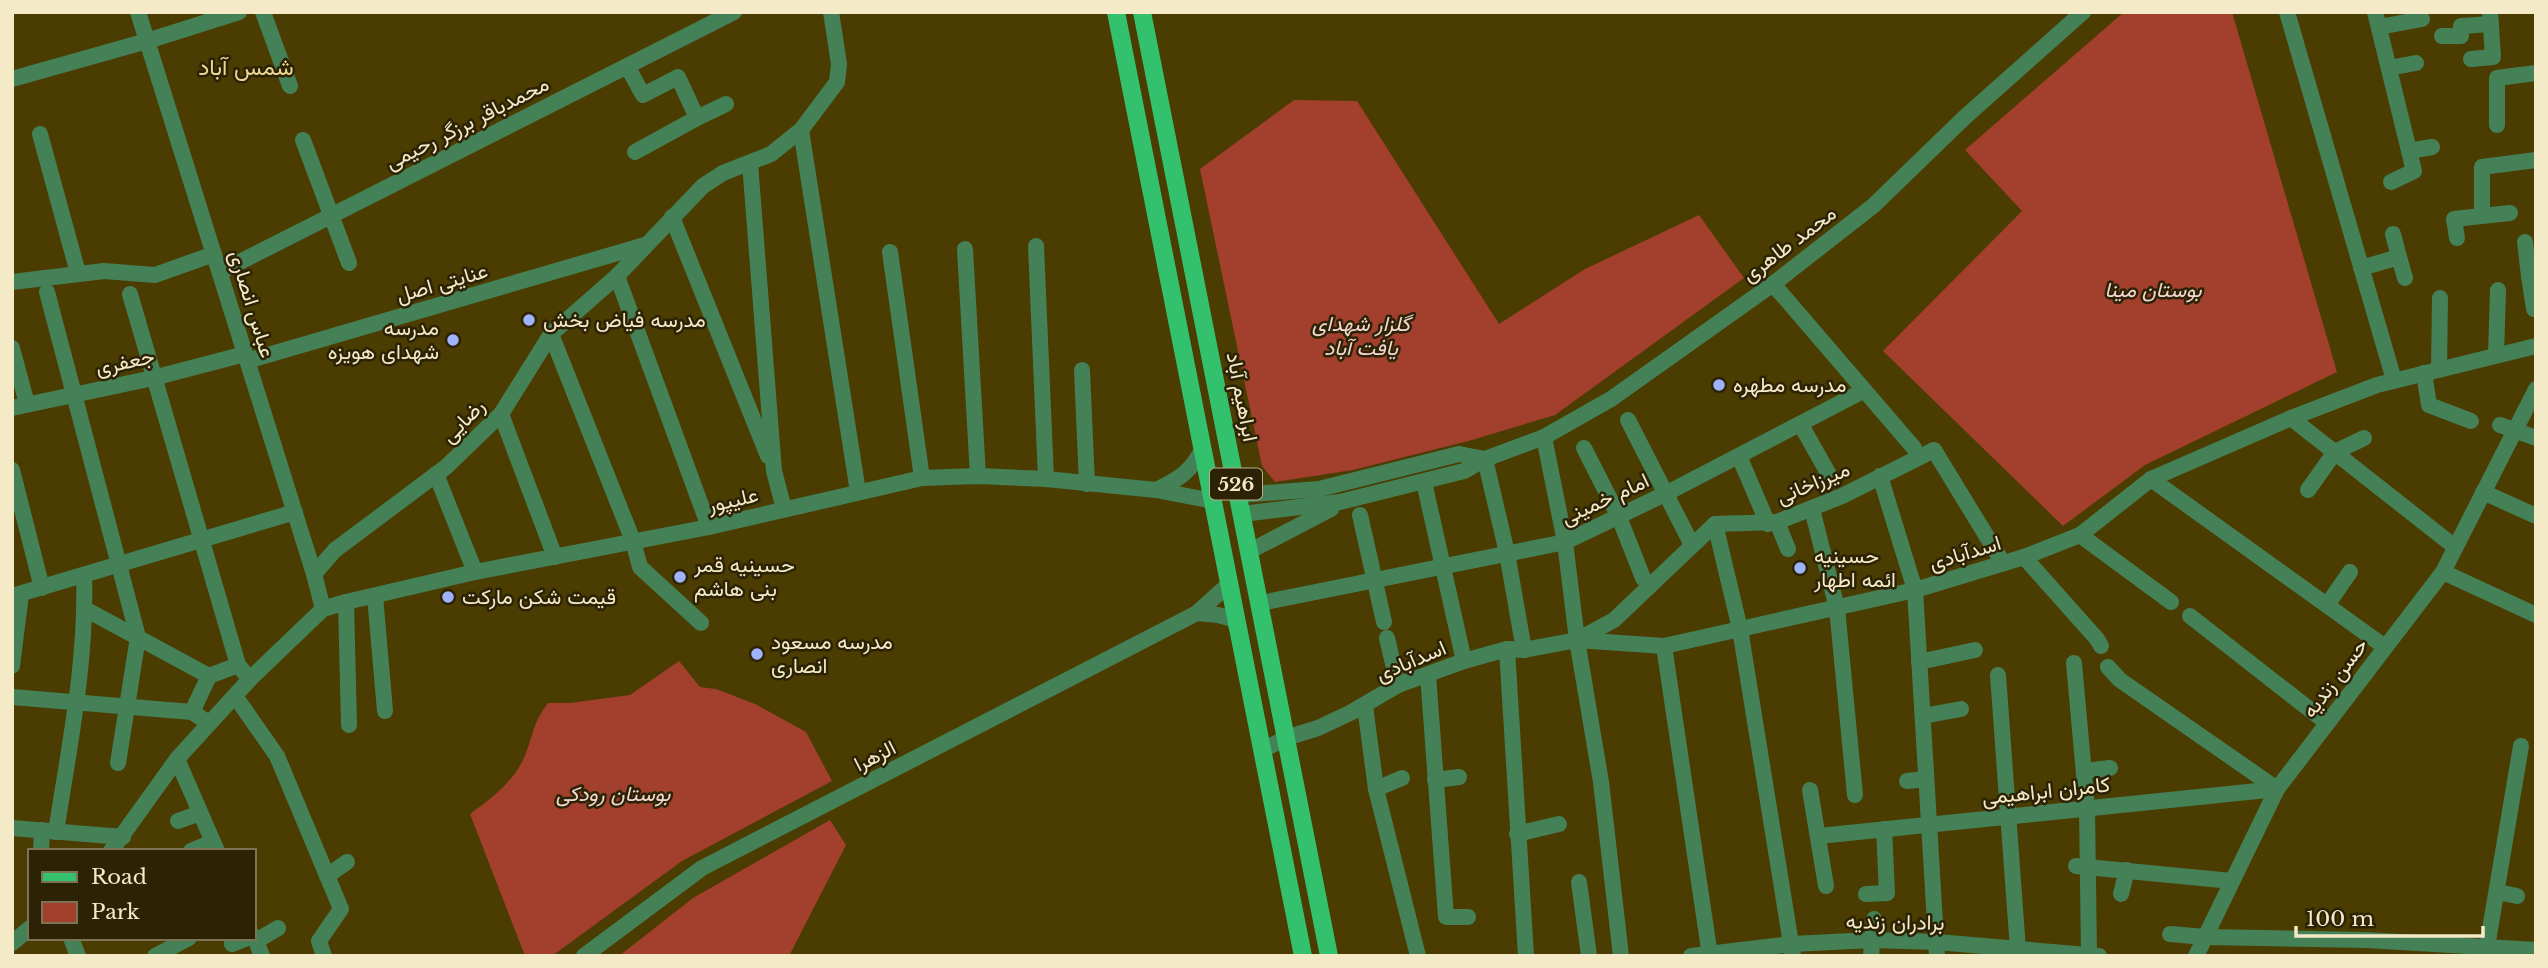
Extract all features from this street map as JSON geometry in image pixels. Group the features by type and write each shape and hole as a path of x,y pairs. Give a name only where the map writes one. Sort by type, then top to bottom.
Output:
{"main road":[{"name":"526","path":"1116,12 1303,956"},
{"name":"ابراهیم آباد","path":"1142,12 1329,956"},
{"path":"1155,206 1180,200"}],"street":[{"name":"عباس انصاری","path":"138,12 323,609"},
{"path":"12,79 239,12"},
{"path":"262,12 290,86"},
{"name":"محمدباقر برزگر رحیمی","path":"219,272 734,12"},
{"name":"رضایی","path":"314,573 335,550 436,474 501,414 551,334 617,276 711,180 771,154 801,130 837,82 839,64 831,12"},
{"name":"محمد طاهری","path":"1242,514 1310,507 1465,471 1485,458 1544,437 1611,399 1773,284 1873,206 1965,117 2084,12"},
{"path":"2287,12 2394,380"},
{"path":"2442,36 2461,36 2461,26 2490,18 2493,57 2471,59"},
{"path":"2391,182 2414,172 2377,20 2422,19"},
{"path":"2389,68 2416,63"},
{"path":"627,66 643,95 678,77 697,118"},
{"path":"2497,125 2497,78 2536,73"},
{"path":"635,152 726,104"},
{"path":"801,130 858,492"},
{"path":"40,134 78,273"},
{"path":"303,140 349,263"},
{"path":"2409,151 2432,147"},
{"path":"2482,214 2482,167 2536,160"},
{"path":"750,163 774,471"},
{"path":"2457,238 2454,219 2510,213"},
{"path":"672,217 774,471 784,509"},
{"path":"2393,234 2404,278"},
{"path":"2525,242 2532,276 2534,309"},
{"name":"عنایتی اصل","path":"246,357 648,244"},
{"path":"1035,246 1046,480"},
{"path":"965,249 978,476"},
{"path":"890,252 922,478"},
{"path":"12,282 104,271 155,275 214,254"},
{"path":"2361,268 2399,257"},
{"path":"617,276 709,527"},
{"path":"1773,284 1914,448"},
{"path":"2497,355 2498,290"},
{"path":"47,292 138,637 118,763"},
{"path":"130,294 238,665 250,679"},
{"path":"2440,298 2429,405 2471,422"},
{"path":"551,334 633,541 639,567 701,623"},
{"name":"اسدآبادی","path":"1263,750 1365,706 1398,685 1507,649 1524,650 1577,640 1664,646 1915,590 2024,557 2080,535 2151,479 2291,418 2394,380 2536,346"},
{"path":"12,348 20,406"},
{"name":"جعفری","path":"20,406 246,357"},
{"path":"1083,370 1087,484"},
{"name":"حسن زندیه","path":"2196,956 2277,789 2442,572 2483,492 2508,427 2536,389"},
{"name":"امام خمینی","path":"1261,603 1564,542 1667,493 1863,391"},
{"path":"501,414 555,557"},
{"path":"2291,418 2455,547"},
{"path":"1628,420 1692,545"},
{"path":"1801,425 1832,480"},
{"path":"2508,427 2536,438"},
{"path":"1544,437 1564,542 1601,782 1621,956"},
{"path":"2308,490 2335,452 2364,438"},
{"path":"1156,490 1177,480 1194,466 1203,448"},
{"path":"1584,448 1619,517 1643,578"},
{"name":"میرزاخانی","path":"1715,524 1772,523 1812,509 1934,450 2003,563"},
{"name":"محمد طاهری","path":"1239,495 1319,489 1459,454 1485,458"},
{"path":"1739,456 1788,549"},
{"path":"1485,458 1507,554 1524,650"},
{"path":"12,470 42,588"},
{"path":"436,474 475,572"},
{"name":"علیپور","path":"323,609 475,572 709,527 922,478 978,476 1046,480 1156,490 1213,501"},
{"path":"1880,476 1915,590 1937,949"},
{"path":"2151,479 2385,648"},
{"path":"1424,482 1464,661"},
{"path":"2483,492 2536,516"},
{"path":"1250,551 1349,499"},
{"path":"1812,509 1837,608 1855,795"},
{"path":"12,666 17,595 295,512"},
{"path":"1360,515 1384,622"},
{"path":"1577,640 1614,620 1715,524 1740,629 1793,950"},
{"path":"2080,535 2171,602"},
{"path":"2024,557 2101,646"},
{"path":"2327,606 2350,572"},
{"path":"2442,572 2536,614"},
{"path":"42,849 49,831 75,702 85,609 84,575"},
{"name":"الزهرا","path":"584,956 702,868 1197,613 1230,584"},
{"path":"375,596 385,711"},
{"path":"346,602 349,725"},
{"path":"85,609 209,676"},
{"path":"12,828 49,831 119,845 177,760 250,679 323,609"},
{"path":"1197,613 1233,620 1238,629"},
{"path":"2190,616 2327,723"},
{"path":"1387,638 1398,685"},
{"path":"1664,646 1710,955"},
{"path":"1507,649 1526,956"},
{"path":"1919,662 1975,650"},
{"path":"2074,663 2087,808 2082,866 2094,955"},
{"path":"192,712 209,676 238,665"},
{"path":"2108,667 2120,680 2277,789"},
{"path":"1428,675 1446,918 1468,917"},
{"path":"1998,675 2018,950"},
{"path":"12,696 192,712 209,723"},
{"path":"235,696 277,756 341,909 319,941 324,956"},
{"path":"1365,706 1376,789 1418,956"},
{"path":"1923,716 1961,709"},
{"path":"2487,947 2521,746"},
{"path":"177,760 215,846"},
{"path":"2084,771 2110,768"},
{"path":"1435,780 1459,777"},
{"path":"1376,789 1402,778"},
{"path":"1907,781 1926,779"},
{"name":"کامران ابراهیمی","path":"1819,836 2277,789"},
{"path":"1810,790 1826,886"},
{"path":"178,821 200,813"},
{"path":"1517,834 1559,824"},
{"path":"1866,894 1887,892 1884,829"},
{"path":"327,876 346,862"},
{"path":"2082,866 2232,881"},
{"path":"2121,894 2127,870"},
{"path":"1578,882 1589,956"},
{"path":"2498,892 2517,896"},
{"path":"1872,948 1874,919"},
{"path":"256,940 278,928"},
{"path":"12,943 28,930"},
{"path":"2170,934 2366,940 2536,950"},
{"path":"2255,938 2255,956"},
{"path":"155,956 171,947"},
{"name":"برادران زندیه","path":"1691,956 1872,948 2018,950 2094,955"}],"green space":[{"name":"بوستان مینا","path":"2124,12 2232,12 2337,372 2145,465 2063,526 1883,351 2022,211 1965,150"},
{"name":"گلزار شهدای یافت آباد","path":"1294,100 1357,101 1499,324 1585,269 1699,215 1744,278 1555,415 1472,440 1353,470 1275,482 1262,466 1200,169"},
{"name":"بوستان رودکی","path":"679,661 700,687 716,689 755,704 806,732 832,781 682,861 552,956 525,956 470,814 495,795 516,772 548,703 570,703 630,695"},
{"path":"830,820 846,845 789,956 619,956 693,898"}],"place":[{"name":"مدرسه فیاض بخش","path":"529,320"},
{"name":"مدرسه شهدای هویزه","path":"453,340"},
{"name":"مدرسه مطهره","path":"1719,385"},
{"name":"حسینیه ائمه اطهار","path":"1800,568"},
{"name":"حسینیه قمر بنی هاشم","path":"680,577"},
{"name":"قیمت شکن مارکت","path":"448,597"},
{"name":"مدرسه مسعود انصاری","path":"757,654"}],"district":[{"name":"شمس آباد","path":"246,67"}]}
